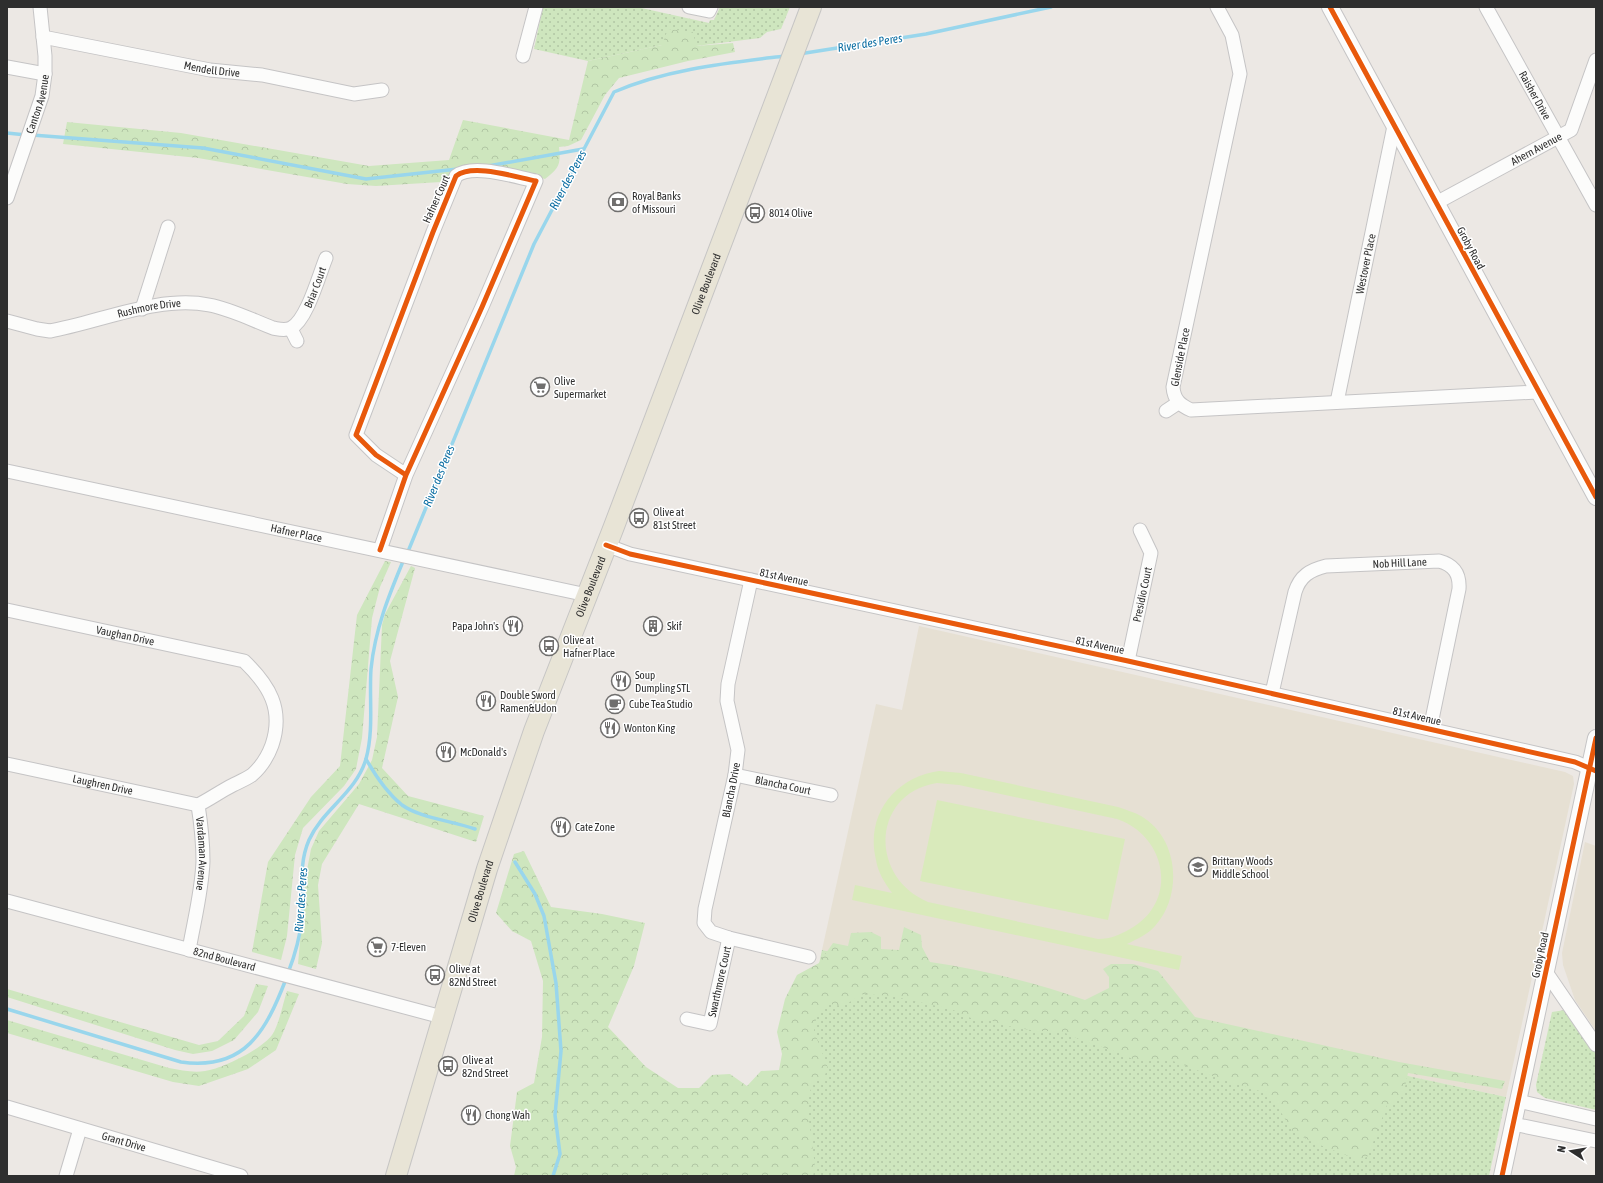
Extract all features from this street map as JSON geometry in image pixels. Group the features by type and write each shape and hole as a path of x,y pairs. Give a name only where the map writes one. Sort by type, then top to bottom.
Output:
{"main road":[{"name":"Olive Boulevard","path":"396,1176 487,869 528,749 808,16"}],"street":[{"name":"Canton Avenue","path":"7,198 42,96 45,74 40,7"},
{"path":"523,56 536,7"},
{"path":"689,7 710,9"},
{"name":"Glenside Place","path":"1217,7 1232,35 1240,74 1173,387 1174,396 1178,403 1191,410 1537,392"},
{"name":"Groby Road","path":"1330,7 1537,392 1596,498"},
{"name":"Raisher Drive","path":"1486,7 1596,204"},
{"name":"Mendell Drive","path":"43,37 210,70 262,75 354,94 382,90"},
{"name":"Ahern Avenue","path":"1436,203 1571,130 1596,60"},
{"path":"7,67 45,74"},
{"name":"Westover Place","path":"1337,402 1394,126"},
{"name":"Hafner Court","path":"384,551 406,475 482,307 536,181 479,170 463,171 456,176 430,238 356,435 376,455 406,475"},
{"path":"142,309 168,227"},
{"name":"Briar Court","path":"290,329 303,316 326,258"},
{"name":"Rushmore Drive","path":"7,320 37,330 50,331 142,309 187,303 209,305 273,328 282,330 290,329"},
{"path":"290,329 297,341"},
{"path":"1166,411 1178,403"},
{"name":"Hafner Place","path":"7,471 587,595"},
{"name":"Presidio Court","path":"1128,661 1151,553 1140,530"},
{"name":"81st Avenue","path":"606,545 630,554 1128,661 1575,762 1593,770"},
{"name":"Nob Hill Lane","path":"1272,693 1295,592 1299,582 1305,575 1315,569 1326,566 1439,560 1447,563 1456,570 1460,580 1430,729"},
{"name":"Blancha Drive","path":"751,580 728,684 727,702 738,750 735,775 705,909 704,923 711,932 728,938 809,957"},
{"name":"Vaughan Drive","path":"7,610 244,661"},
{"name":"Vardaman Avenue","path":"189,950 199,896 203,862 202,829 198,806 251,775 260,767 269,753 276,734 277,717 274,700 256,673 244,661"},
{"name":"Groby Road","path":"1502,1176 1546,972 1593,770 1596,738"},
{"name":"Laughren Drive","path":"7,764 198,806"},
{"name":"Blancha Court","path":"735,775 831,795"},
{"name":"82nd Boulevard","path":"7,901 442,1017"},
{"name":"Swarthmore Court","path":"687,1019 710,1024 728,938"},
{"path":"1546,972 1596,1045"},
{"path":"1518,1101 1596,1119"},
{"name":"Grant Drive","path":"7,1107 232,1175"},
{"path":"1513,1124 1596,1141"},
{"path":"66,1176 80,1129"}],"shaded area":[{"name":"Brittany Woods Middle School","path":"919,626 1565,772 1573,776 1574,784 1506,1097 822,950 876,704 902,710"},
{"path":"1585,842 1596,846 1596,1031 1575,1000 1563,965 1562,953"}],"green space":[{"path":"543,7 637,7 709,23 710,20 714,20 720,7 790,7 781,29 767,32 760,38 696,46 662,45 588,61 534,49"},
{"path":"668,29 693,32 696,46 733,43 735,52 688,61 619,78 605,95 581,140 568,146 559,147 560,158 558,166 545,179 505,167 456,172 441,182 376,186 347,184 198,158 63,144 67,122 181,133 369,166 449,160 463,120 569,140 588,61 662,45"},
{"path":"385,561 391,562 380,587 372,618 362,738 356,769 344,786 303,828 295,855 287,936 281,960 252,952 268,862 311,797 340,766 357,615"},
{"path":"411,566 415,568 390,661 398,697 382,768 408,796 484,816 476,842 359,804 322,864 318,885 322,943 316,969 298,964 306,875 311,849 319,831 359,784 372,760 377,737 382,625 385,614"},
{"path":"939,771 961,773 1118,807 1141,816 1154,826 1163,838 1170,852 1173,868 1173,883 1170,899 1164,913 1155,926 1145,934 1127,944 1182,956 1179,970 852,900 855,885 892,893 878,869 874,844 875,828 879,814 887,801 897,790 909,781 923,775","holes":["937,783 959,785 1117,819 1134,828 1147,840 1156,854 1161,870 1161,887 1156,903 1146,917 1130,929 1115,936 1098,939 928,902 908,890 895,874 887,856 886,837 890,818 900,802 915,790"]},
{"path":"937,800 1125,839 1108,920 920,881"},
{"path":"524,851 551,907 602,914 645,923 634,966 608,1027 646,1067 678,1088 699,1088 712,1075 730,1074 747,1086 761,1071 779,1070 782,1054 777,1032 785,999 797,975 819,963 833,943 848,946 851,933 871,932 881,937 881,949 899,950 904,927 921,935 922,947 930,962 1008,977 1085,1000 1109,988 1109,977 1103,969 1111,964 1133,964 1158,971 1195,1017 1399,1062 1505,1081 1502,1089 1408,1073 1403,1096 1387,1105 1368,1156 1363,1159 1356,1159 1312,1142 1292,1131 1275,1102 1263,1092 1223,1080 1173,1061 1135,1060 1061,1031 1036,1031 1002,1025 989,1019 973,1019 951,1009 891,996 863,994 843,1006 830,1004 817,1014 814,1031 828,1068 823,1079 816,1079 809,1093 809,1121 815,1166 813,1176 514,1176 516,1167 510,1146 517,1092 534,1083 542,1037 543,981 531,941 512,931 496,913 514,854"},
{"path":"822,950 1506,1097 1489,1176 774,1176"},
{"path":"256,984 268,986 258,1012 234,1040 212,1051 193,1054 175,1050 7,997 7,989 199,1045 218,1041 244,1016"},
{"path":"287,991 299,994 276,1050 248,1069 199,1086 173,1082 7,1033 7,1020 169,1068 200,1072 241,1058 267,1040 277,1026"},
{"path":"1565,1010 1570,1014 1596,1054 1596,1110 1545,1098 1537,1092 1536,1085 1552,1012"}],"waterway":[{"name":"River des Peres","path":"799,54 926,34 1051,7"},
{"name":"River des Peres","path":"407,554 534,244 614,92 634,84 676,72 720,64 785,56"},
{"path":"7,133 26,135"},
{"path":"32,135 203,148 366,179 458,169"},
{"path":"488,166 583,149"},
{"name":"River des Peres","path":"288,973 297,946 301,925 303,908 302,870 305,850 315,829 322,819 355,782 366,759 370,737 371,669 373,654 383,612 404,559"},
{"path":"366,759 382,784 402,805 427,816 475,829"},
{"path":"515,862 535,894 544,916 556,983 561,1051 555,1115 560,1154 553,1176"},
{"name":"River des Peres","path":"7,1009 181,1062 203,1063 222,1060 237,1053 250,1043 261,1030 270,1015 286,979"}],"cycle path":[{"path":"1330,7 1596,497"},
{"path":"380,550 406,475 482,307 536,181 506,174 483,171 463,172 456,176 433,232 356,435 376,455 406,475"},
{"path":"606,545 630,554 1128,661 1575,762 1596,771"},
{"path":"1502,1176 1596,738"}],"place":[{"name":"Royal Banks of Missouri","path":"618,202"},
{"name":"8014 Olive","path":"755,213"},
{"name":"Olive Supermarket","path":"540,387"},
{"name":"Olive at 81st Street","path":"639,518"},
{"name":"Papa John's","path":"513,626"},
{"name":"Skif","path":"653,626"},
{"name":"Olive at Hafner Place","path":"549,646"},
{"name":"Soup Dumpling STL","path":"621,681"},
{"name":"Double Sword Ramen&Udon","path":"486,701"},
{"name":"Cube Tea Studio","path":"615,704"},
{"name":"Wonton King","path":"610,728"},
{"name":"McDonald's","path":"446,752"},
{"name":"Cate Zone","path":"561,827"},
{"name":"Brittany Woods Middle School","path":"1198,867"},
{"name":"7-Eleven","path":"377,947"},
{"name":"Olive at 82Nd Street","path":"435,975"},
{"name":"Olive at 82nd Street","path":"448,1066"},
{"name":"Chong Wah","path":"471,1115"}]}
